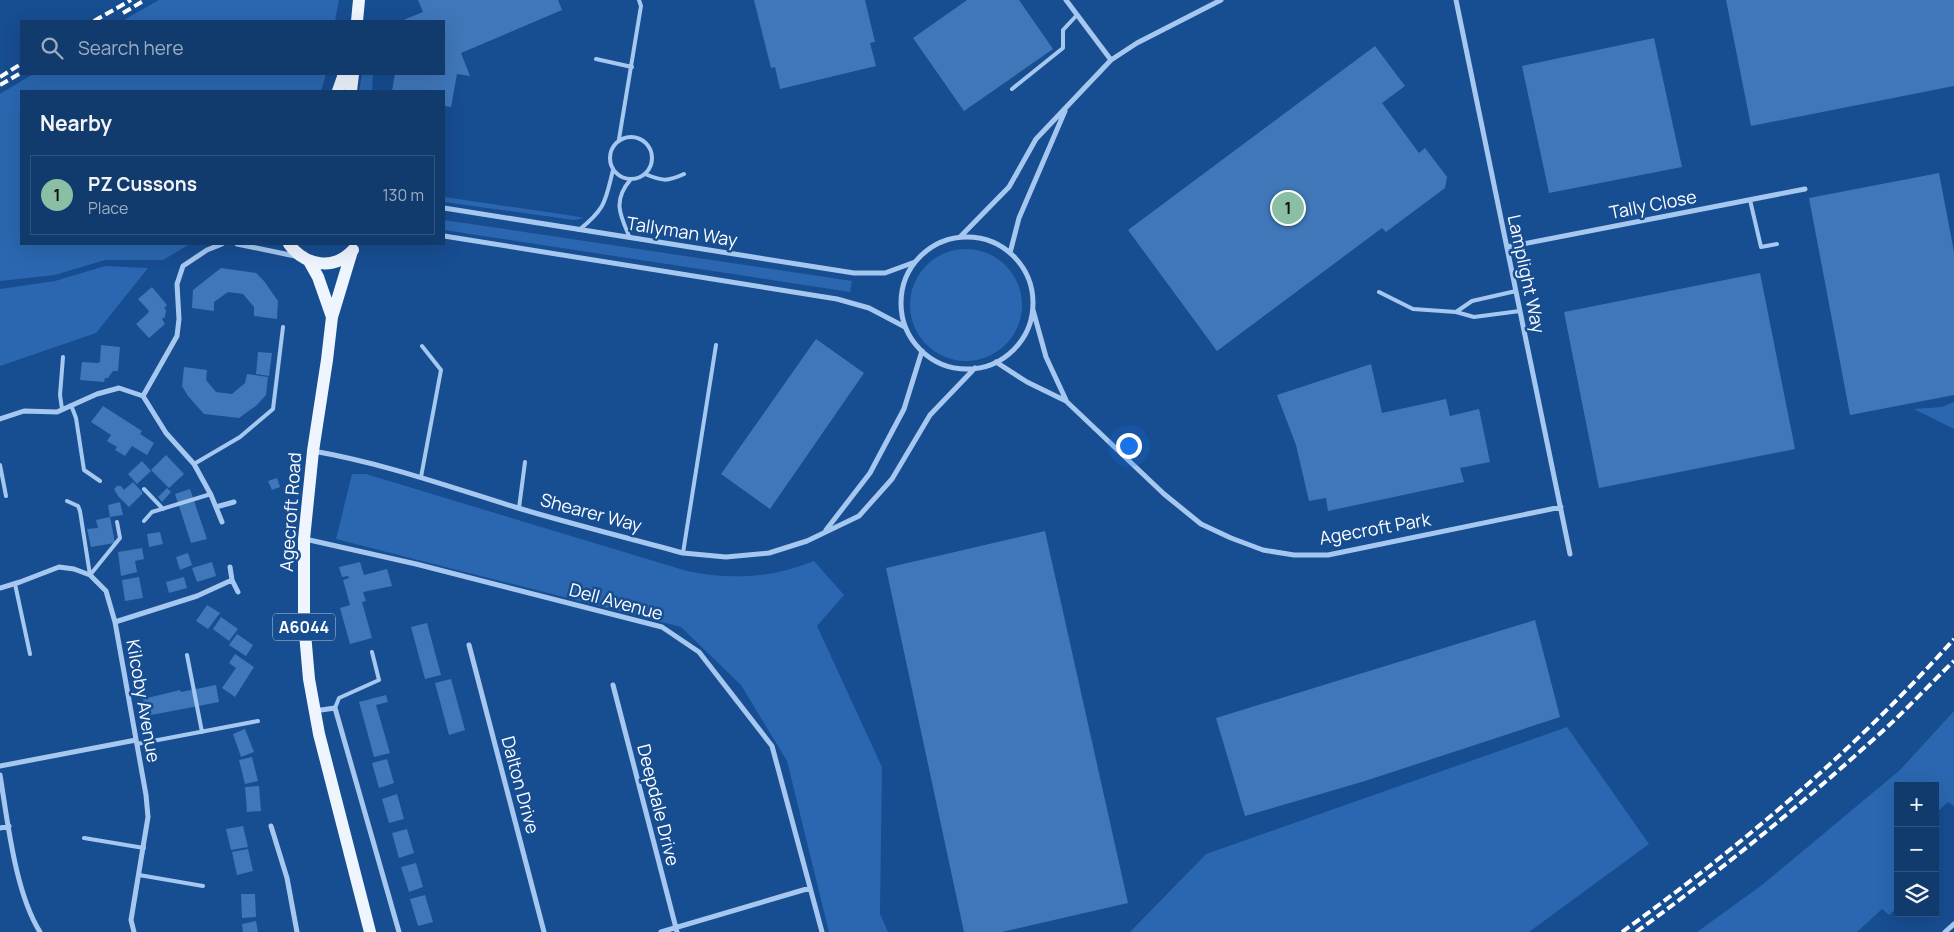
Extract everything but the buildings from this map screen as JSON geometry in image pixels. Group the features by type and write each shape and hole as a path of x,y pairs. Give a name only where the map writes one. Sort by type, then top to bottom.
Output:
{"main road":[{"path":"357,20 359,0"},
{"path":"338,90 344,75"},
{"path":"351,90 353,75"},
{"name":"Agecroft Road","path":"290,245 305,259 318,277 332,317"},
{"path":"305,259 327,264 345,257 354,247"},
{"name":"Agecroft Road","path":"354,247 332,317 328,360 313,451 304,539 304,622 314,711 368,932"}],"street":[{"path":"1066,0 1111,60"},
{"path":"960,237 1009,187 1036,139 1111,60 1137,43 1221,0"},
{"name":"Lamplight Way","path":"1456,0 1570,554"},
{"path":"1010,253 1019,218 1067,106"},
{"name":"Tally Close","path":"1507,247 1805,189"},
{"name":"Tallyman Way","path":"445,208 864,274 895,270 915,262"},
{"path":"445,236 837,298 869,308 905,327"},
{"path":"1032,309 1026,331 1014,349 996,362 975,368 956,368 938,362 922,351 912,340 905,327 901,310 902,293 906,277 915,262 928,250 943,241 960,237 978,238 995,243 1010,253 1026,275 1031,288 1032,309 1046,357 1066,401"},
{"path":"143,396 177,336 179,319 177,284 183,266 207,250 220,245"},
{"path":"242,245 305,259"},
{"path":"824,532 870,473 904,409 922,351"},
{"path":"996,362 1027,382 1066,401"},
{"name":"Shearer Way","path":"313,451 352,458 421,477 519,508 683,552 704,556 748,556 788,548 859,516 892,479 930,415 975,368"},
{"path":"0,419 24,411 57,412 97,394 120,388 143,396 166,433 194,464 211,494 222,522"},
{"name":"Agecroft Park","path":"1066,401 1164,494 1200,524 1263,550 1294,554 1328,555 1561,506"},
{"path":"216,508 234,502"},
{"name":"Dell Avenue","path":"304,539 416,564 662,627 699,652 772,746 822,932"},
{"path":"0,588 59,567 74,569 90,575"},
{"path":"230,567 232,580 238,592"},
{"name":"Kilcoby Avenue","path":"90,575 106,591 115,622 137,742 147,810 144,848 131,920 134,932"},
{"path":"115,622 197,596 232,580"},
{"name":"Dalton Drive","path":"469,645 544,932"},
{"name":"Deepdale Drive","path":"613,685 676,930"},
{"path":"314,711 335,708 399,932"},
{"path":"0,766 137,742"},
{"path":"0,776 26,907 40,932"},
{"path":"0,828 9,826"},
{"path":"271,826 288,878 297,932"},
{"path":"661,932 676,930 810,888"},
{"path":"1945,932 1954,924"}],"lane":[{"path":"579,230 596,217 604,204 613,170 609,157 611,150 619,139 641,6 639,0"},
{"path":"1012,89 1063,48 1063,30 1077,15"},
{"path":"596,59 632,67"},
{"path":"619,139 633,136 640,138 650,148 652,162 644,174 631,179 623,188 619,202 620,216 630,238"},
{"path":"613,170 624,178 631,179"},
{"path":"644,174 659,180 671,180 684,174"},
{"path":"1750,200 1761,248 1777,244"},
{"path":"1456,312 1472,301 1516,291"},
{"path":"1379,292 1413,309 1456,312 1474,317 1520,311"},
{"path":"194,464 240,437 273,409 284,328"},
{"path":"683,552 716,345"},
{"path":"421,477 440,370 422,346"},
{"path":"62,409 60,395 63,358"},
{"path":"71,405 76,418 84,470 100,481"},
{"path":"519,508 524,462"},
{"path":"0,465 6,496"},
{"path":"144,489 162,509"},
{"path":"144,521 152,512 211,494"},
{"path":"67,501 78,506 80,511 90,575"},
{"path":"90,575 120,538 117,522"},
{"path":"15,584 30,654"},
{"path":"335,708 339,698 379,680 372,652"},
{"path":"187,655 202,732"},
{"path":"137,742 258,721"},
{"path":"84,838 144,848"},
{"path":"139,875 203,886"}],"shaded area":[{"path":"159,0 339,0 335,20 124,20"},
{"path":"31,75 326,75 321,90 20,90 20,245 188,245 163,260 105,260 55,275 0,281 0,94"},
{"path":"362,75 373,75 372,90 359,90"},
{"path":"445,197 584,218 574,220 445,202"},
{"path":"445,220 852,281 850,292 445,230"},
{"path":"966,249 988,253 1006,265 1018,283 1022,305 1018,327 1006,345 988,357 966,361 944,357 926,345 914,327 910,305 914,283 926,265 944,253"},
{"path":"105,266 148,268 96,333 0,366 0,289 55,281"},
{"path":"1954,402 1954,429 1914,409 1942,407"},
{"path":"352,474 366,474 687,571 719,576 751,576 783,571 814,561 844,595 817,626 882,767 880,914 888,932 829,932 787,761 741,685 681,627 336,539"},
{"path":"1954,711 1954,806 1948,802 1939,810 1939,782 1894,782 1894,911 1889,915 1882,909 1857,932 1697,932 1762,885 1900,770"},
{"path":"1567,727 1649,844 1529,932 1130,932 1206,854"}],"railway":[{"path":"96,20 131,0"},
{"path":"123,13 145,0"},
{"path":"0,77 20,65"},
{"path":"0,85 20,74"},
{"path":"1622,932 1711,865 1837,758 1916,680 1954,639"},
{"path":"1636,932 1701,884 1795,808 1886,728 1954,661"}],"place":[{"name":"PZ Cussons","path":"1288,208"}]}
